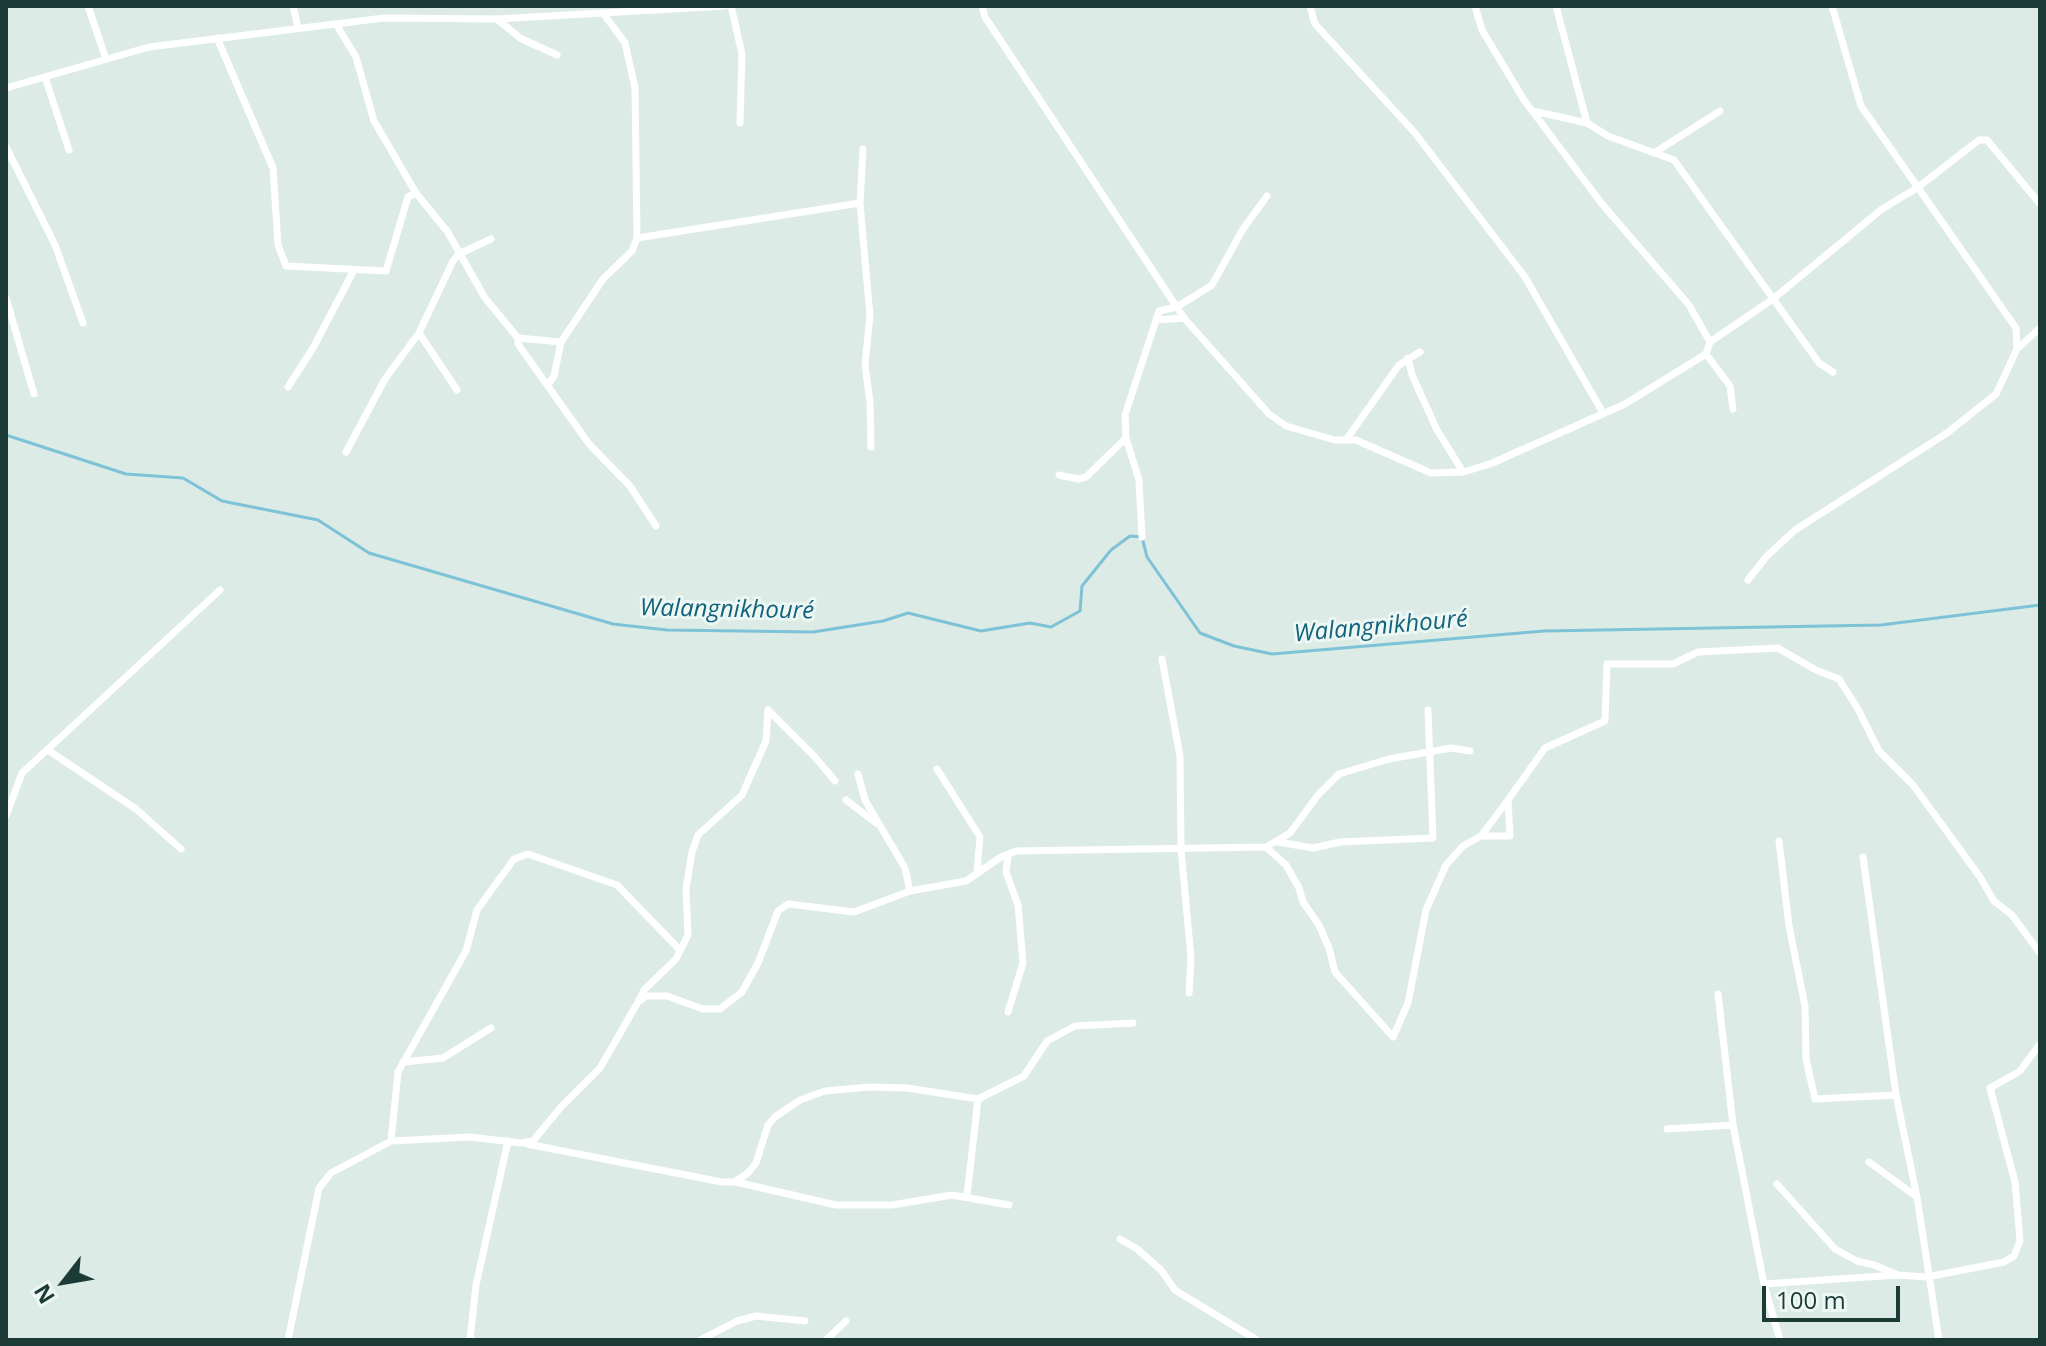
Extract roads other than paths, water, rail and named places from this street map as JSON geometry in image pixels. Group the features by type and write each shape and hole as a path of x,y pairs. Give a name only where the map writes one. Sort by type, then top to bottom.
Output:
{"street":[{"path":"88,6 106,59"},
{"path":"293,6 298,28"},
{"path":"536,6 539,17"},
{"path":"6,88 149,47 384,18 497,19 728,6 742,54 740,123"},
{"path":"982,6 985,17 1184,318 1269,414 1286,426 1335,440 1356,440 1431,473 1463,472 1490,464 1625,404 1706,354 1710,342 1773,299 1882,209 1917,188 1979,140 1987,140 2040,204"},
{"path":"1310,6 1315,24 1415,133 1525,277 1603,413"},
{"path":"1475,6 1482,30 1524,100 1602,204 1689,305 1710,342"},
{"path":"1556,6 1587,123"},
{"path":"1832,6 1861,106 2016,328 2017,349"},
{"path":"548,385 554,376 561,342 603,279 632,251 637,238 635,88 625,43 603,13"},
{"path":"497,19 520,38 557,55"},
{"path":"336,24 356,57 374,121 416,193 447,231 485,298 518,338 518,344 589,444 630,486 656,526"},
{"path":"217,38 273,168 278,245 286,266 386,271 408,197 416,193"},
{"path":"45,77 69,150"},
{"path":"1533,111 1587,123 1608,136 1674,160 1819,363 1833,372"},
{"path":"1654,153 1720,111"},
{"path":"6,147 55,245 83,323"},
{"path":"863,149 860,203 870,316 865,365 871,447"},
{"path":"1142,537 1139,480 1126,438 1125,415 1159,311 1177,307 1212,285 1243,229 1267,196"},
{"path":"637,238 860,203"},
{"path":"346,452 385,379 419,333 453,261 459,254 491,239"},
{"path":"288,387 313,348 354,270"},
{"path":"6,298 34,394"},
{"path":"1156,320 1184,318"},
{"path":"1748,580 1766,557 1795,530 1947,433 1996,394 2017,349 2040,328"},
{"path":"419,333 457,390"},
{"path":"518,338 561,342"},
{"path":"1346,440 1399,365 1420,352"},
{"path":"1706,354 1730,386 1733,409"},
{"path":"1408,358 1412,375 1437,430 1463,472"},
{"path":"1059,475 1078,479 1086,477 1126,438"},
{"path":"6,816 22,773 220,590"},
{"path":"1266,847 1286,865 1299,888 1303,902 1319,925 1329,948 1335,972 1393,1037 1408,1003 1426,910 1446,865 1463,846 1481,836 1545,748 1605,721 1607,664 1673,664 1698,652 1778,648 1839,679 1879,751 1913,785 1994,901 2012,915 2040,953"},
{"path":"1162,659 1180,756 1181,849 1191,958 1189,993"},
{"path":"521,1143 533,1141 600,1068 644,990 676,959 688,935 686,889 698,835 742,795 766,741 768,710 835,781"},
{"path":"1278,842 1313,848 1340,842 1433,838 1428,710"},
{"path":"638,1002 646,996 667,996 703,1009 720,1009 742,992 758,963 778,911 788,904 854,912 910,891 966,881 1016,851 1266,847 1290,833 1318,795 1339,774 1389,759 1431,751 1451,748 1470,751"},
{"path":"48,750 136,809 181,849"},
{"path":"937,769 980,837 977,872"},
{"path":"858,774 865,800 905,868 910,891"},
{"path":"846,800 881,827"},
{"path":"1481,836 1510,836 1508,800"},
{"path":"1779,841 1789,926 1805,1006 1806,1059 1815,1099 1896,1095"},
{"path":"391,1141 398,1072 466,951 477,910 514,859 528,854 617,885 680,950"},
{"path":"1008,855 1006,872 1018,905 1023,963 1008,1012"},
{"path":"1863,857 1896,1095 1917,1197 1939,1340"},
{"path":"1718,994 1733,1125 1764,1284 1780,1340"},
{"path":"735,1182 756,1163 768,1125 800,1100 825,1091 870,1087 907,1088 978,1099 1024,1076 1047,1041 1075,1026 1133,1023"},
{"path":"403,1062 443,1058 491,1028"},
{"path":"1764,1284 1897,1275 1927,1277 2004,1262 2014,1256 2020,1241 2015,1182 1990,1088 2020,1071 2039,1048"},
{"path":"967,1196 978,1099"},
{"path":"1667,1129 1733,1125"},
{"path":"288,1340 319,1188 331,1173 391,1141 470,1137 508,1141 735,1182 836,1205 892,1205 952,1195 1009,1205"},
{"path":"470,1340 476,1285 508,1141"},
{"path":"1869,1162 1917,1197"},
{"path":"1777,1184 1835,1249 1857,1261 1897,1275"},
{"path":"1120,1239 1161,1270 1175,1290 1257,1340"},
{"path":"700,1340 737,1321 756,1316 805,1321"},
{"path":"826,1340 846,1321"}],"waterway":[{"name":"Walangnikhouré","path":"6,435 126,474 183,478 222,501 318,520 369,553 613,624 667,630 813,632 883,621 908,613 981,631 1030,623 1051,627 1080,611 1082,586 1111,550 1130,536 1142,537 1147,557 1200,633 1234,646 1272,654 1544,631 1881,625 2040,605"}]}
